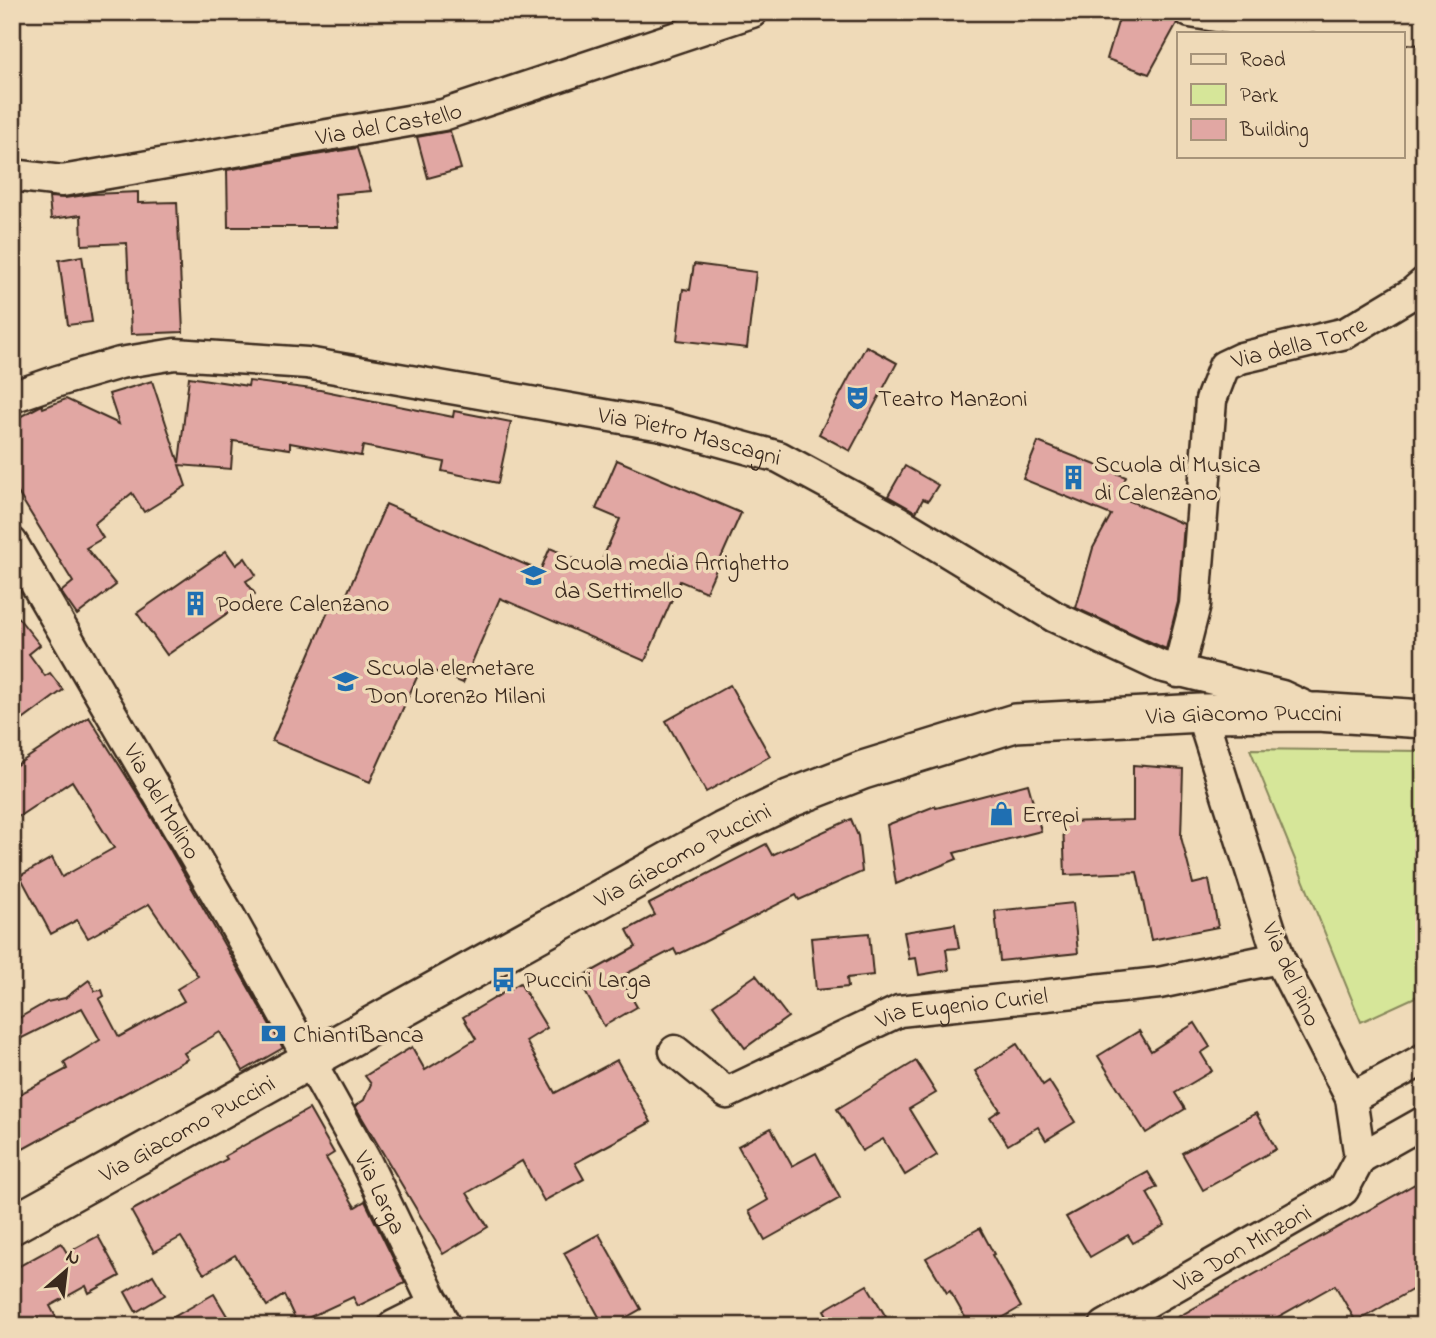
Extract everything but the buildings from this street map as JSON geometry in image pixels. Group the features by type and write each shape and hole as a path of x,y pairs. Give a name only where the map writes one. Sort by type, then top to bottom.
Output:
{"street":[{"name":"Via del Castello","path":"12,174 62,181 443,115 752,12"},
{"path":"1190,12 1248,21 1293,20 1313,14 1375,26 1424,29"},
{"name":"Via della Torre","path":"1178,672 1195,605 1211,400 1224,366 1241,358 1346,333 1411,295 1424,283"},
{"name":"Via Pietro Mascagni","path":"12,397 121,363 175,354 307,363 662,425 779,457 899,522 1055,617 1178,672 1282,696 1317,712"},
{"name":"Via del Molino","path":"12,544 230,917 309,1062"},
{"name":"Via Giacomo Puccini","path":"12,1225 723,831 791,798 863,770 1015,723 1201,713 1317,712 1424,719"},
{"name":"Via del Pino","path":"1201,713 1279,958 1351,1098 1360,1158"},
{"name":"Via Eugenio Curiel","path":"675,1051 727,1093 899,1011 1159,983 1279,958"},
{"path":"1351,1098 1424,1059"},
{"name":"Via Larga","path":"309,1062 365,1160 440,1315"},
{"path":"1360,1158 1424,1122"},
{"name":"Via Don Minzoni","path":"1105,1326 1343,1190 1360,1158"},
{"path":"394,1326 440,1315"}],"green space":[{"path":"1250,749 1424,751 1424,993 1361,1022"}],"place":[{"name":"Teatro Manzoni","path":"858,398"},
{"name":"Scuola di Musica di Calenzano","path":"1074,478"},
{"name":"Scuola media Arrighetto da Settimello","path":"534,576"},
{"name":"Podere Calenzano","path":"196,603"},
{"name":"Scuola elemetare Don Lorenzo Milani","path":"346,681"},
{"name":"Errepi","path":"1002,814"},
{"name":"Puccini Larga","path":"504,979"},
{"name":"ChiantiBanca","path":"273,1034"}]}
